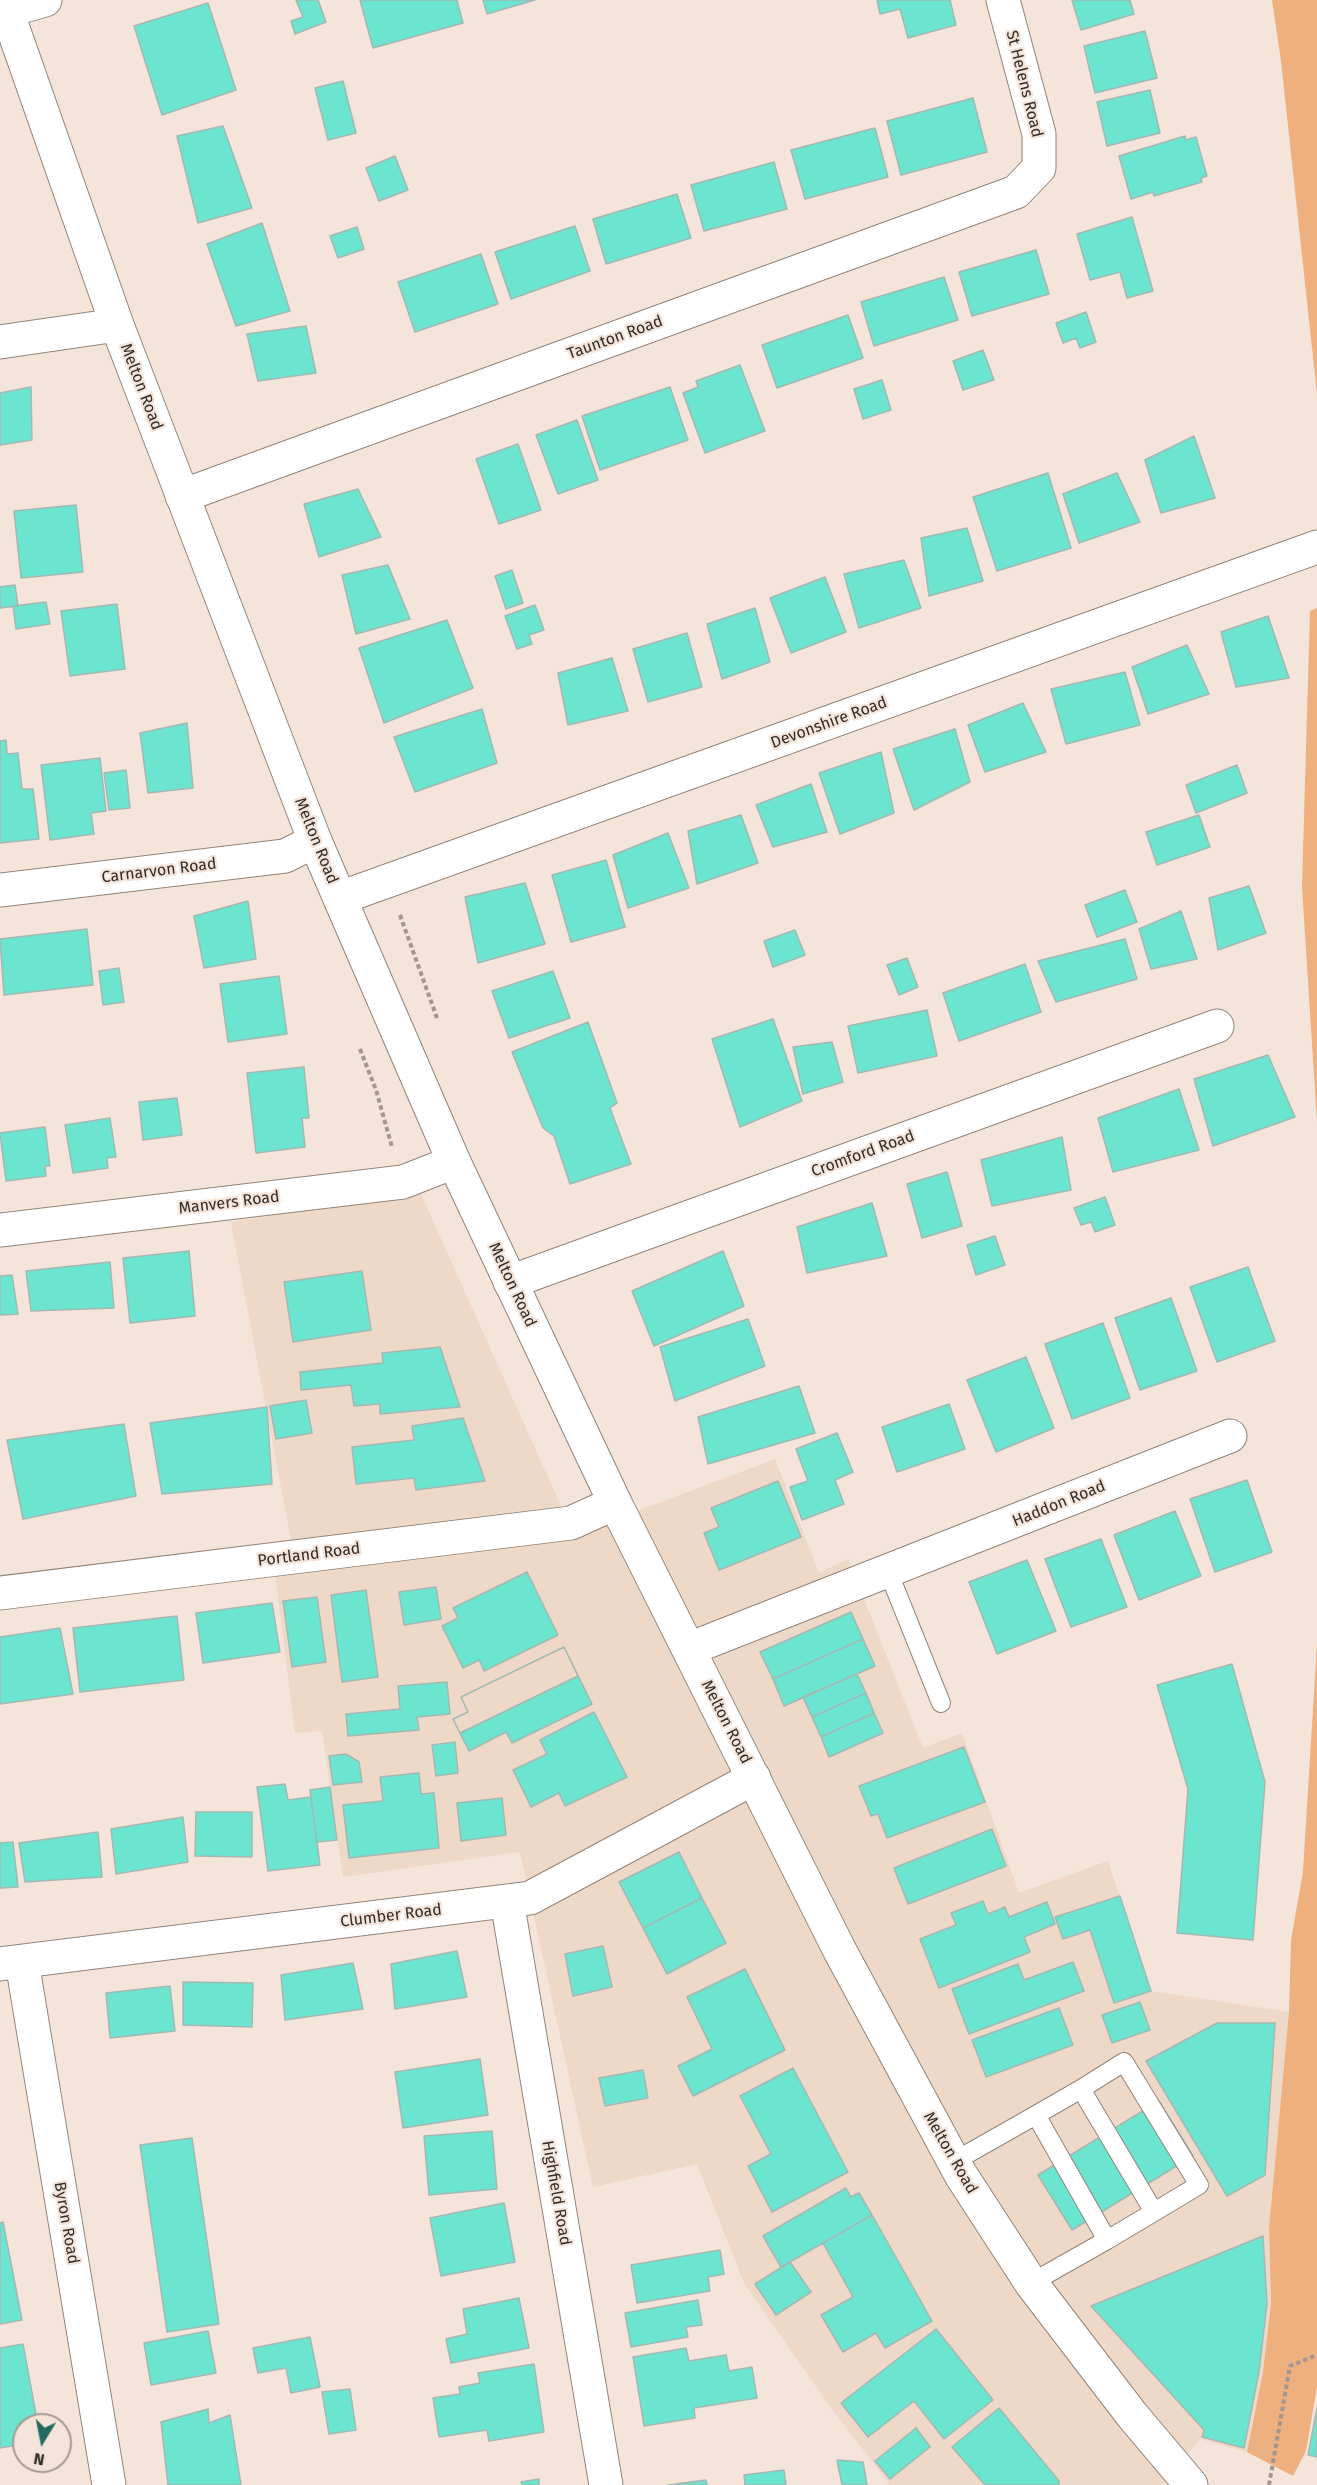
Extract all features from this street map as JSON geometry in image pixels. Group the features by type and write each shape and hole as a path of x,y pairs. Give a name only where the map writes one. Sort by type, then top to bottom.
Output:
{"street":[{"path":"4,5 45,0"},
{"name":"St Helens Road","path":"1003,0 1039,134 1039,168"},
{"name":"Melton Road","path":"4,5 117,325 315,841 454,1162 615,1503 846,1961 953,2162 1031,2283 1132,2415 1191,2485"},
{"name":"Taunton Road","path":"182,496 1016,192 1039,168"},
{"path":"0,342 117,325"},
{"name":"Devonshire Road","path":"340,898 1317,547"},
{"name":"Carnarvon Road","path":"0,890 285,856 315,841"},
{"name":"Cromford Road","path":"510,1282 1217,1026"},
{"name":"Manvers Road","path":"0,1230 403,1182 454,1162"},
{"name":"Haddon Road","path":"689,1649 1230,1436"},
{"name":"Portland Road","path":"0,1593 571,1523 615,1503"},
{"name":"Clumber Road","path":"11,1963 530,1898 754,1778"},
{"name":"Highfield Road","path":"507,1901 606,2485"},
{"name":"Byron Road","path":"11,1963 110,2485"}],"lane":[{"path":"888,1571 942,1703"},
{"path":"953,2162 1124,2062 1199,2185 1031,2283"},
{"path":"1081,2089 1154,2212"},
{"path":"1036,2115 1107,2240"}],"path":[{"path":"387,881 440,1027"},
{"path":"376,1090 403,1182"},
{"path":"1269,2485 1290,2366 1317,2355"}],"shaded area":[{"path":"1272,0 1317,0 1317,394 1281,61"},
{"path":"1317,608 1317,1122 1302,887 1310,611"},
{"path":"420,1192 574,1535 775,1459 819,1573 848,1559 923,1748 962,1733 1019,1893 1108,1861 1151,1991 1289,2012 1269,2228 1271,2303 1263,2372 1247,2452 1200,2439 1163,2485 890,2485 826,2401 744,2283 697,2164 593,2187 520,1852 343,1877 322,1731 295,1733 275,1572 296,1567 231,1222"},
{"path":"1317,1644 1317,2387 1306,2451 1293,2476 1247,2452 1263,2372 1271,2303 1269,2228 1289,2012 1291,1940 1303,1872"}],"building":[{"path":"296,0 318,0 326,22 295,34 291,21 303,17"},
{"path":"360,0 457,0 463,23 373,48"},
{"path":"483,0 535,0 487,14"},
{"path":"877,0 950,0 956,25 908,38 900,9 880,14"},
{"path":"1072,0 1130,0 1134,14 1081,30"},
{"path":"208,3 236,90 162,115 134,26"},
{"path":"1145,31 1157,78 1095,93 1084,46"},
{"path":"343,81 356,133 328,140 315,88"},
{"path":"1150,90 1160,133 1107,146 1097,102"},
{"path":"973,98 987,152 901,175 887,121"},
{"path":"223,126 252,208 198,223 177,136"},
{"path":"875,128 888,177 805,199 791,150"},
{"path":"1185,136 1186,140 1196,137 1207,176 1201,178 1202,182 1154,196 1153,192 1131,199 1119,156"},
{"path":"395,156 408,190 379,201 366,168"},
{"path":"774,162 787,209 704,231 691,185"},
{"path":"677,194 691,238 606,264 593,219"},
{"path":"1132,217 1153,291 1127,298 1120,272 1090,280 1077,234"},
{"path":"262,223 290,311 236,326 207,244"},
{"path":"575,226 590,271 511,299 495,252"},
{"path":"357,227 364,249 338,258 330,236"},
{"path":"1036,250 1049,294 972,316 959,272"},
{"path":"481,254 498,304 415,332 398,282"},
{"path":"944,277 958,320 874,346 861,302"},
{"path":"1086,312 1096,342 1080,348 1076,338 1063,343 1056,323"},
{"path":"848,315 863,358 777,388 762,345"},
{"path":"306,326 316,373 258,381 247,334"},
{"path":"983,350 994,380 963,390 953,361"},
{"path":"740,365 765,431 705,453 683,393 698,387 696,381"},
{"path":"882,380 891,410 863,419 854,389"},
{"path":"31,387 32,440 0,445 0,393"},
{"path":"670,387 688,440 600,470 582,416"},
{"path":"577,420 598,480 558,494 536,435"},
{"path":"1194,436 1215,498 1161,513 1145,460"},
{"path":"518,444 541,510 499,524 476,459"},
{"path":"1048,473 1071,548 997,571 973,497"},
{"path":"1117,473 1140,522 1079,543 1063,494"},
{"path":"358,489 381,537 319,557 304,504"},
{"path":"76,505 83,572 21,578 14,511"},
{"path":"967,528 983,581 929,596 921,538"},
{"path":"904,560 921,608 859,628 844,574"},
{"path":"388,565 410,619 356,634 342,575"},
{"path":"512,570 523,603 506,609 495,576"},
{"path":"825,577 846,632 791,653 770,598"},
{"path":"15,585 18,606 0,608 0,587"},
{"path":"46,602 50,624 16,629 13,606"},
{"path":"117,604 125,669 70,676 61,611"},
{"path":"535,605 544,630 529,635 532,644 517,649 505,616"},
{"path":"755,608 770,662 722,679 707,624"},
{"path":"1268,616 1289,678 1236,687 1221,632"},
{"path":"447,620 473,688 384,723 359,648"},
{"path":"687,633 702,687 648,702 633,649"},
{"path":"1187,645 1209,694 1148,714 1132,667"},
{"path":"612,658 628,711 568,725 558,673"},
{"path":"1125,672 1140,725 1066,744 1051,689"},
{"path":"1023,703 1046,752 985,772 968,725"},
{"path":"482,709 497,763 415,792 394,737"},
{"path":"187,723 193,788 148,793 140,733"},
{"path":"955,729 970,782 914,810 893,749"},
{"path":"6,740 7,754 18,753 22,789 33,789 39,839 0,843 0,741"},
{"path":"881,752 894,813 840,834 819,773"},
{"path":"100,758 106,811 91,813 94,834 50,840 41,765"},
{"path":"1237,765 1247,793 1196,813 1186,785"},
{"path":"126,770 130,808 109,810 104,773"},
{"path":"811,784 827,832 773,847 756,805"},
{"path":"741,815 758,863 697,884 688,831"},
{"path":"1199,815 1210,847 1157,865 1146,832"},
{"path":"668,833 689,888 628,908 613,855"},
{"path":"606,860 625,927 571,942 552,875"},
{"path":"525,883 545,944 478,963 465,897"},
{"path":"1249,886 1266,933 1218,950 1209,898"},
{"path":"1125,890 1137,922 1097,937 1085,905"},
{"path":"248,901 256,959 204,968 194,916"},
{"path":"1181,911 1197,959 1151,969 1139,929"},
{"path":"87,929 93,985 4,995 0,939"},
{"path":"795,930 805,955 773,967 764,941"},
{"path":"1125,939 1137,979 1056,1002 1038,961"},
{"path":"907,958 918,987 899,995 887,965"},
{"path":"1025,964 1041,1012 959,1041 943,993"},
{"path":"119,968 124,1002 103,1005 99,971"},
{"path":"553,971 570,1018 509,1038 492,991"},
{"path":"279,976 287,1034 228,1042 220,984"},
{"path":"927,1010 937,1056 858,1073 848,1026"},
{"path":"773,1019 802,1101 740,1127 712,1039"},
{"path":"588,1022 617,1103 610,1108 631,1164 570,1184 554,1136 543,1128 512,1052"},
{"path":"832,1042 843,1082 803,1094 793,1047"},
{"path":"1268,1055 1295,1117 1213,1146 1194,1079"},
{"path":"304,1067 309,1118 302,1118 305,1147 256,1153 247,1073"},
{"path":"1179,1089 1199,1150 1113,1172 1098,1118"},
{"path":"177,1098 182,1135 143,1140 139,1102"},
{"path":"110,1118 116,1157 107,1158 108,1168 73,1173 65,1125"},
{"path":"45,1127 50,1166 45,1166 46,1176 6,1181 0,1133"},
{"path":"1062,1137 1071,1190 992,1206 981,1160"},
{"path":"947,1172 962,1226 922,1238 907,1184"},
{"path":"1105,1197 1115,1225 1095,1232 1091,1222 1081,1225 1074,1208"},
{"path":"872,1203 887,1256 807,1273 797,1227"},
{"path":"995,1236 1005,1265 976,1275 967,1245"},
{"path":"189,1251 195,1316 130,1323 123,1258"},
{"path":"723,1251 744,1306 654,1346 632,1291"},
{"path":"110,1262 114,1308 31,1311 26,1271"},
{"path":"1248,1267 1275,1341 1217,1362 1190,1287"},
{"path":"362,1271 371,1330 293,1342 284,1282"},
{"path":"12,1275 18,1314 0,1315 0,1276"},
{"path":"1171,1298 1197,1371 1140,1390 1115,1318"},
{"path":"748,1319 765,1366 675,1401 660,1347"},
{"path":"1103,1323 1130,1398 1072,1419 1045,1344"},
{"path":"440,1347 460,1407 380,1414 380,1404 354,1406 351,1385 301,1390 300,1372 383,1363 382,1353"},
{"path":"1026,1357 1054,1428 996,1452 967,1380"},
{"path":"799,1386 815,1433 708,1464 698,1417"},
{"path":"306,1400 312,1433 276,1439 270,1406"},
{"path":"949,1404 965,1449 897,1472 882,1427"},
{"path":"267,1407 272,1484 162,1494 150,1423"},
{"path":"463,1418 485,1481 416,1490 414,1478 356,1484 352,1447 414,1440 412,1426"},
{"path":"124,1424 136,1496 23,1519 7,1440"},
{"path":"837,1433 853,1472 835,1480 844,1504 802,1520 790,1487 808,1481 796,1449"},
{"path":"1247,1480 1272,1552 1215,1572 1190,1499"},
{"path":"778,1481 801,1537 719,1570 704,1533 719,1527 711,1508"},
{"path":"1175,1511 1201,1576 1139,1600 1114,1535"},
{"path":"1101,1539 1127,1607 1071,1627 1045,1559"},
{"path":"1027,1560 1056,1631 997,1654 969,1582"},
{"path":"527,1572 558,1635 484,1671 479,1660 463,1668 442,1626 458,1618 453,1608"},
{"path":"436,1587 441,1619 404,1625 399,1592"},
{"path":"366,1590 378,1677 342,1682 331,1595"},
{"path":"317,1597 326,1662 292,1667 283,1601"},
{"path":"272,1603 280,1652 203,1663 196,1613"},
{"path":"851,1612 863,1639 773,1679 760,1652"},
{"path":"177,1616 184,1680 80,1692 73,1628"},
{"path":"60,1628 73,1694 0,1704 0,1637"},
{"path":"863,1639 875,1666 784,1706 773,1679"},
{"path":"564,1647 592,1704 512,1743 506,1732 469,1751 453,1719 468,1712 461,1697"},
{"path":"564,1647 578,1676 460,1733 453,1719 468,1712 461,1697"},
{"path":"1232,1664 1265,1782 1253,1940 1177,1933 1188,1789 1157,1685"},
{"path":"857,1674 866,1693 812,1717 803,1697"},
{"path":"447,1682 450,1714 417,1717 419,1730 348,1736 346,1714 400,1709 398,1686"},
{"path":"866,1693 874,1713 821,1737 812,1717"},
{"path":"594,1712 627,1777 565,1806 559,1793 531,1807 513,1770 547,1754 540,1740"},
{"path":"874,1713 883,1733 829,1757 821,1737"},
{"path":"455,1742 458,1773 436,1776 432,1745"},
{"path":"964,1747 985,1802 887,1838 878,1814 871,1816 859,1786"},
{"path":"346,1754 359,1762 362,1782 333,1785 329,1756"},
{"path":"419,1773 421,1794 434,1793 439,1848 349,1858 343,1805 383,1801 380,1777"},
{"path":"285,1784 288,1800 311,1797 320,1865 268,1871 257,1787"},
{"path":"330,1787 337,1840 317,1842 310,1790"},
{"path":"502,1798 506,1835 461,1841 457,1803"},
{"path":"196,1812 252,1812 252,1857 195,1856"},
{"path":"183,1817 188,1862 116,1874 111,1829"},
{"path":"992,1829 1006,1866 908,1904 894,1868"},
{"path":"98,1832 102,1877 25,1882 19,1843"},
{"path":"13,1842 18,1887 0,1888 0,1843"},
{"path":"679,1852 702,1898 643,1928 619,1882"},
{"path":"1120,1896 1151,1991 1114,2003 1090,1930 1063,1939 1055,1917"},
{"path":"702,1898 726,1943 667,1974 643,1928"},
{"path":"983,1901 988,1914 1005,1907 1009,1917 1047,1902 1055,1924 1024,1937 1030,1952 939,1988 920,1939 956,1925 951,1913"},
{"path":"603,1946 612,1987 573,1996 565,1954"},
{"path":"457,1951 467,1997 395,2009 391,1964"},
{"path":"1073,1962 1084,1991 969,2034 952,1989 1018,1964 1024,1980"},
{"path":"353,1963 363,2009 285,2020 281,1975"},
{"path":"745,1969 785,2050 693,2096 678,2066 712,2049 687,1997"},
{"path":"183,1982 253,1983 252,2027 183,2025"},
{"path":"170,1986 175,2031 110,2038 106,1993"},
{"path":"1140,2002 1150,2030 1112,2043 1102,2015"},
{"path":"1059,2008 1073,2045 986,2077 972,2040"},
{"path":"1217,2023 1275,2023 1265,2175 1227,2196 1146,2061"},
{"path":"480,2059 488,2115 403,2128 395,2072"},
{"path":"793,2068 848,2172 772,2212 748,2166 771,2154 740,2096"},
{"path":"643,2070 648,2098 605,2106 599,2078"},
{"path":"1159,2101 1193,2156 1072,2230 1038,2175"},
{"path":"492,2131 497,2189 429,2195 424,2136"},
{"path":"192,2138 219,2324 167,2332 140,2145"},
{"path":"846,2188 851,2197 859,2193 872,2215 781,2267 763,2236"},
{"path":"504,2203 515,2262 441,2276 430,2218"},
{"path":"872,2215 932,2321 885,2348 876,2333 843,2352 821,2315 853,2297 823,2243"},
{"path":"3,2222 22,2320 0,2324 0,2223"},
{"path":"1263,2236 1267,2303 1259,2372 1244,2448 1202,2437 1204,2430 1091,2306"},
{"path":"720,2250 724,2274 708,2277 710,2291 637,2303 631,2265"},
{"path":"790,2262 811,2292 776,2315 755,2284"},
{"path":"519,2298 529,2348 451,2363 446,2339 467,2334 463,2309"},
{"path":"698,2300 702,2325 686,2327 688,2337 631,2347 625,2313"},
{"path":"936,2329 993,2400 944,2439 914,2401 868,2437 841,2403"},
{"path":"208,2331 216,2373 151,2385 144,2343"},
{"path":"310,2337 320,2387 291,2393 286,2368 258,2373 253,2348"},
{"path":"23,2344 36,2413 12,2413 12,2446 0,2448 0,2348"},
{"path":"686,2348 689,2361 726,2355 729,2371 752,2367 757,2398 694,2408 695,2418 644,2426 633,2357"},
{"path":"534,2364 544,2432 489,2441 487,2430 439,2437 433,2398 460,2394 459,2387 480,2383 478,2373"},
{"path":"350,2389 356,2430 329,2434 322,2392"},
{"path":"999,2408 1059,2481 1059,2485 985,2485 952,2447"},
{"path":"1317,2408 1317,2457 1308,2455"},
{"path":"208,2409 209,2423 230,2415 241,2485 168,2485 161,2422"},
{"path":"916,2428 930,2447 890,2479 875,2461"},
{"path":"837,2460 863,2462 867,2485 842,2485"},
{"path":"784,2470 786,2485 745,2485 744,2475"},
{"path":"539,2479 539,2485 522,2485 521,2482"},
{"path":"706,2480 707,2485 668,2485"}]}
